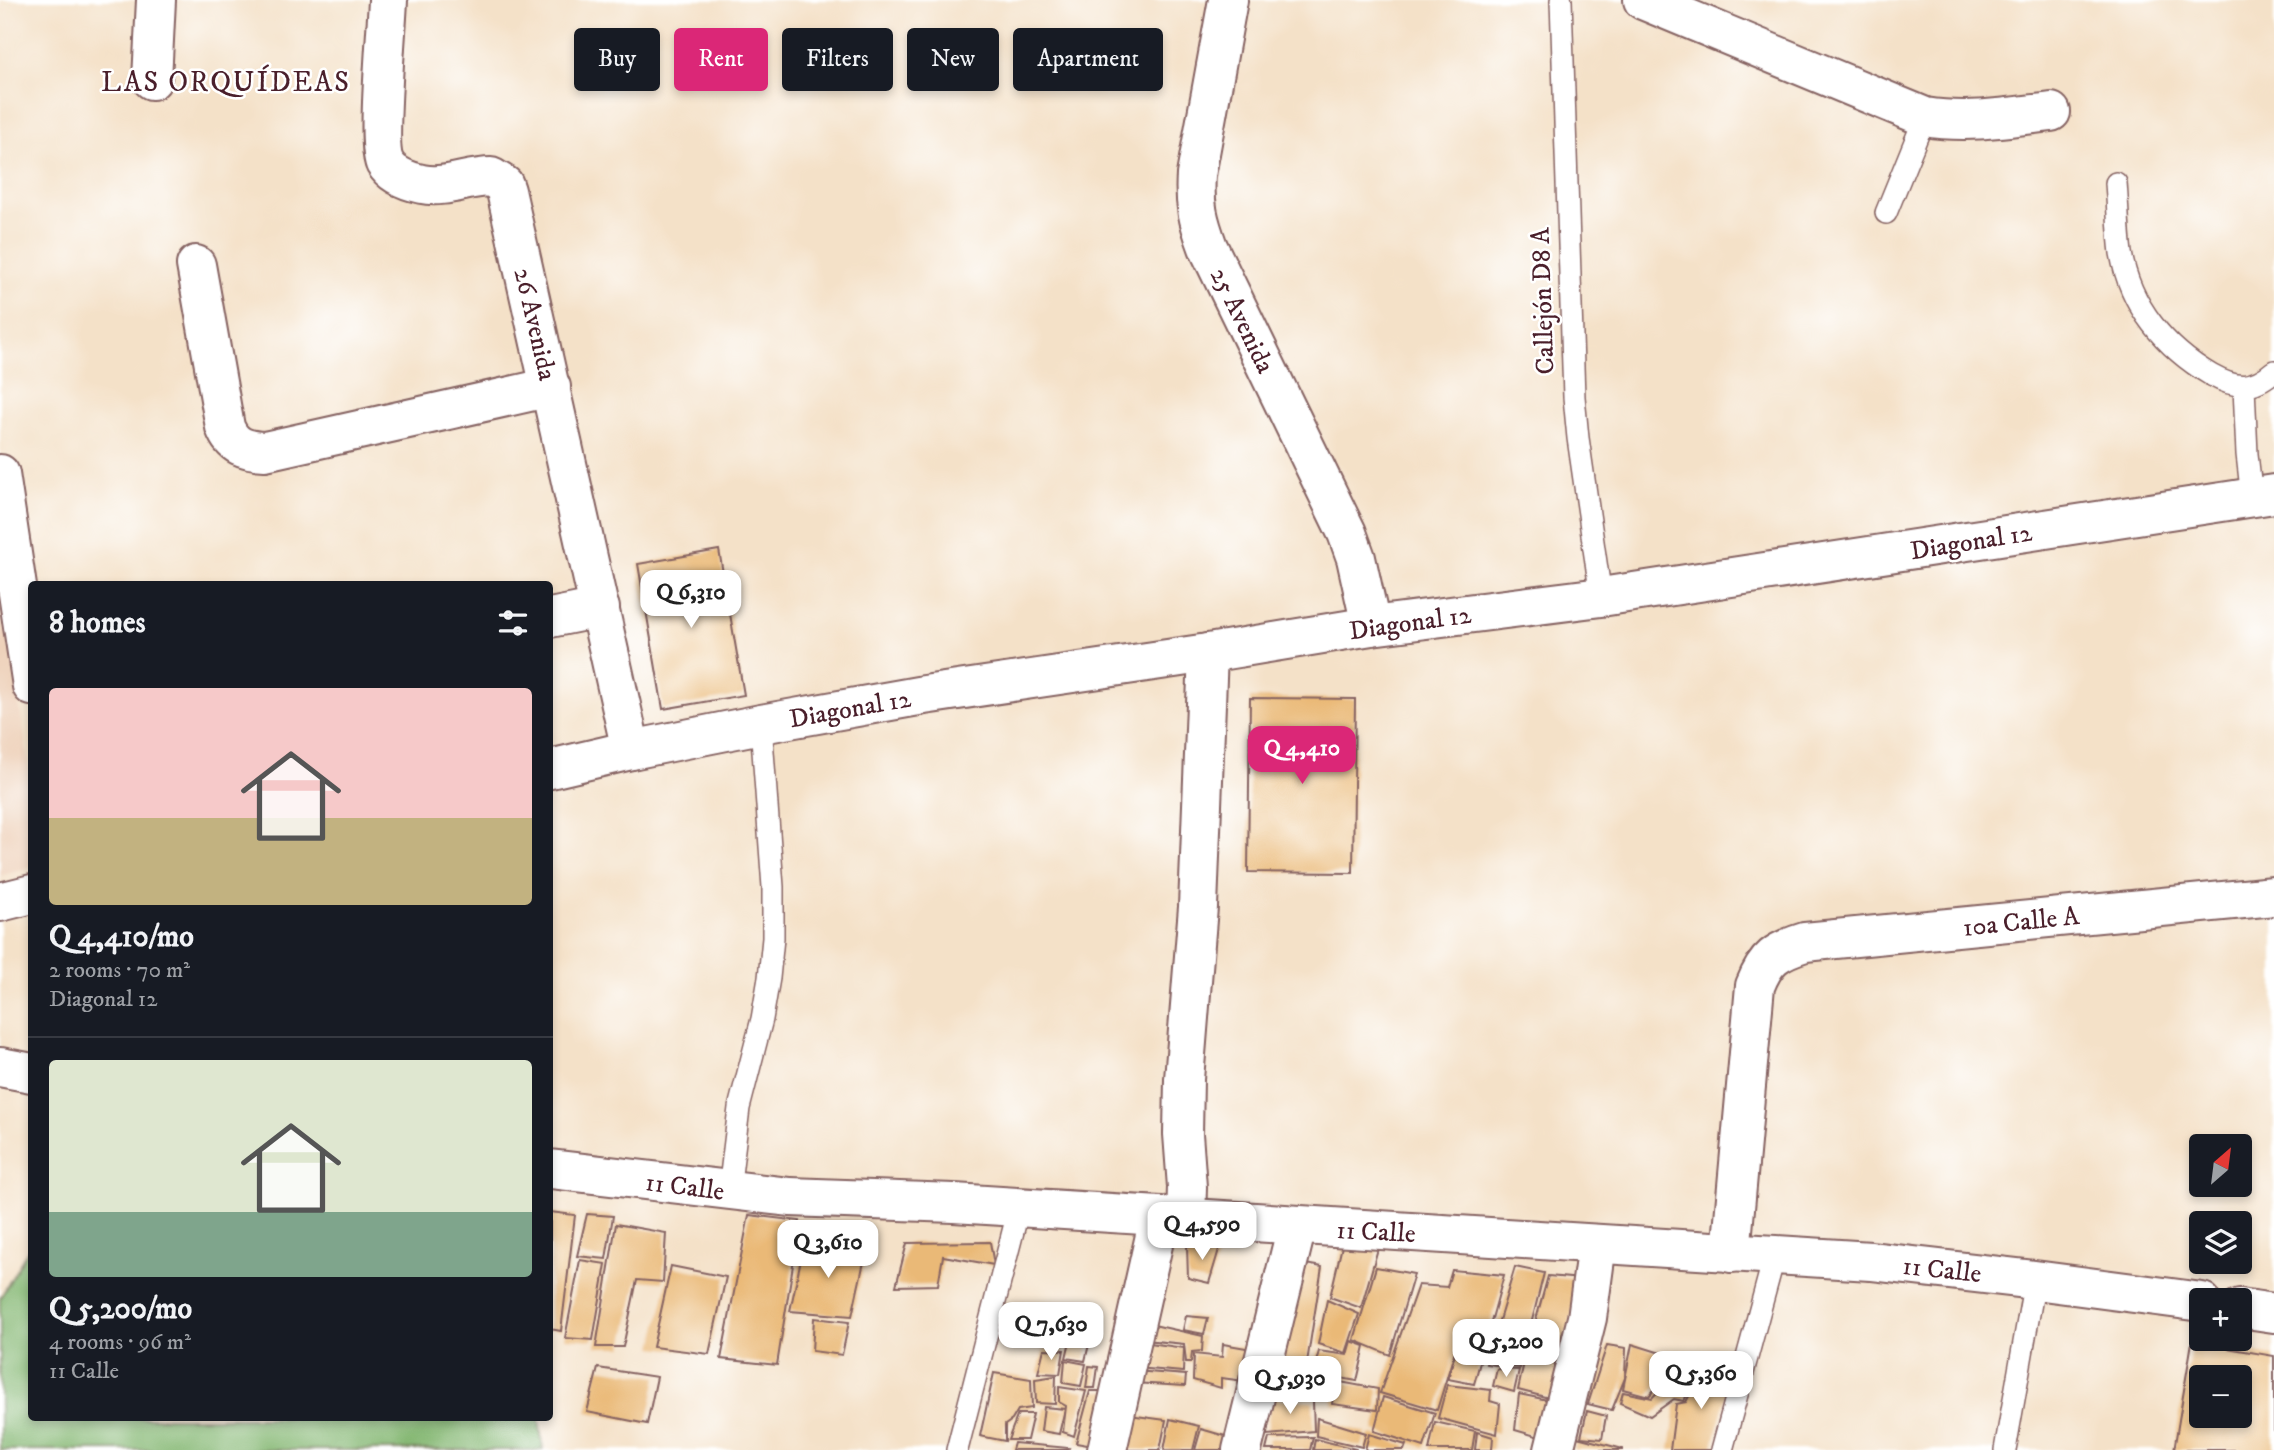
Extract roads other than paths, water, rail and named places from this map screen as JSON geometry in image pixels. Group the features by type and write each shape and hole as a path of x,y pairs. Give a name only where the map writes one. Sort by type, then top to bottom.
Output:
{"street":[{"path":"152,80 156,0"},
{"name":"26 Avenida","path":"388,0 381,138 384,162 406,180 422,184 443,185 491,177 504,185 631,750"},
{"name":"25 Avenida","path":"1228,0 1196,175 1197,218 1208,247 1347,533 1356,558 1371,626"},
{"path":"1643,0 1925,117 1974,121 2051,112"},
{"path":"196,265 225,427 233,442 246,449 265,451 551,387"},
{"path":"0,474 28,660"},
{"name":"Diagonal 12","path":"553,768 761,724 924,695 1371,626 1601,597 2263,496"},
{"path":"553,617 600,608"},
{"path":"1107,1450 1172,1218 1187,1187 1184,1079 1200,883 1208,653"},
{"path":"0,902 28,895"},
{"name":"10a Calle A","path":"1731,1253 1755,986 1771,957 1788,947 1805,942 2274,896"},
{"path":"0,1067 28,1072"},
{"name":"11 Calle","path":"553,1169 790,1197 1019,1208 1871,1261 2189,1300"},
{"path":"1242,1450 1297,1226"},
{"path":"1554,1450 1587,1318 1597,1244"},
{"path":"2252,1309 2274,1312"}],"lane":[{"name":"Callejón D8 A","path":"1561,0 1574,397 1601,597"},
{"path":"1886,213 1925,117"},
{"path":"2116,183 2122,253 2129,278 2152,324 2171,346 2192,363 2219,379 2244,387 2259,383 2274,372"},
{"path":"2244,387 2247,454 2263,496"},
{"path":"729,1191 739,1108 762,1019 773,938 773,887 761,724"},
{"path":"957,1450 1019,1208"},
{"path":"1722,1450 1774,1254"},
{"path":"2005,1450 2035,1280"}],"district":[{"name":"LAS ORQUÍDEAS","path":"226,81"}]}
